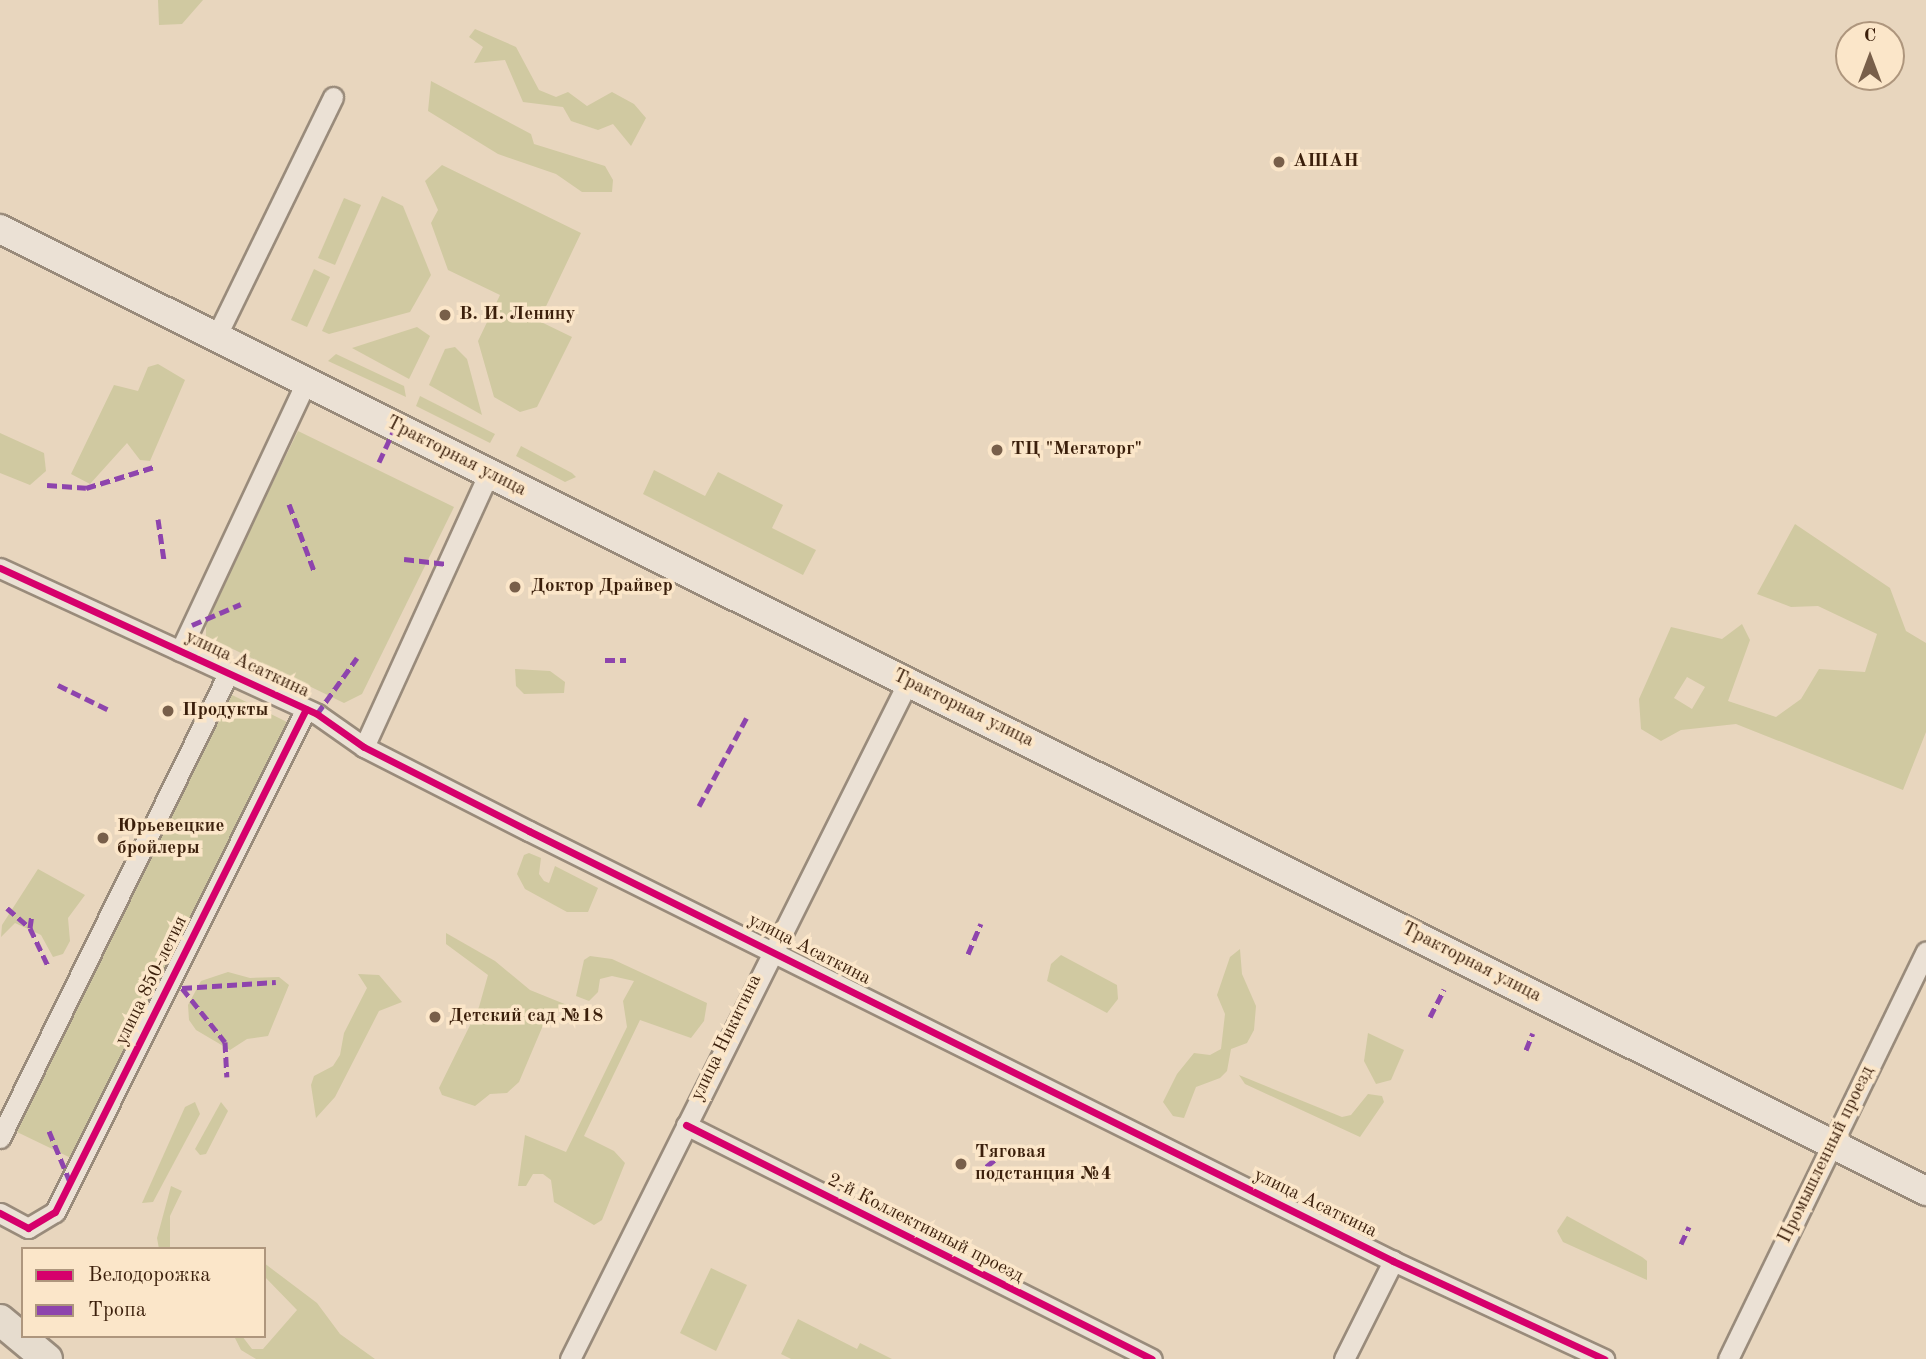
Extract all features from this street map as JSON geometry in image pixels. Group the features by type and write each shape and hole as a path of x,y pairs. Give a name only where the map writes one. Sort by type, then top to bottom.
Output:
{"main road":[{"name":"Тракторная улица","path":"0,229 1926,1191"},
{"path":"0,1320 21,1337"},
{"path":"22,1338 47,1359"}],"street":[{"path":"216,337 333,97"},
{"path":"180,651 306,382"},
{"path":"364,747 489,473"},
{"name":"улица Асаткина","path":"0,568 306,709 364,747 1393,1261 1604,1359"},
{"path":"0,1138 229,672"},
{"name":"улица Никитина","path":"570,1359 771,948 908,682"},
{"name":"улица 850-летия","path":"0,1213 29,1228 55,1212 306,709"},
{"name":"Промышленный проезд","path":"1728,1359 1926,952"},
{"name":"2-й Коллективный проезд","path":"686,1125 1152,1359"},
{"path":"1344,1359 1393,1261"}],"shaded area":[{"path":"158,0 203,0 182,24 159,25"},
{"path":"475,29 516,47 539,90 556,97 568,92 587,106 612,92 634,104 646,118 631,146 613,124 598,130 571,121 563,107 523,102 505,60 474,63 483,47 469,37"},
{"path":"431,81 531,134 534,144 605,166 613,180 612,192 582,192 556,174 498,154 428,111"},
{"path":"442,165 581,233 539,321 572,337 537,407 520,412 494,397 478,341 500,295 448,270 431,223 438,210 425,181"},
{"path":"382,196 403,206 431,275 410,312 329,334 322,331"},
{"path":"344,198 361,205 335,265 318,258"},
{"path":"314,269 330,277 307,327 291,320"},
{"path":"417,327 430,336 409,379 352,348"},
{"path":"455,347 467,359 482,415 429,385 445,349"},
{"path":"336,354 404,386 406,397 328,361"},
{"path":"158,364 185,380 150,461 140,460 127,443 90,484 71,474 114,385 138,391 148,367"},
{"path":"420,396 495,434 490,443 416,406"},
{"path":"298,431 454,507 362,694 344,703 206,636 206,619"},
{"path":"0,433 44,453 46,471 30,485 0,473"},
{"path":"521,446 576,477 565,482 516,456"},
{"path":"654,470 705,496 718,472 783,505 772,528 816,550 803,575 643,494"},
{"path":"1795,524 1890,588 1906,631 1926,643 1926,732 1903,790 1736,724 1681,730 1661,741 1641,729 1639,699 1671,627 1722,639 1742,624 1750,640 1728,701 1776,717 1801,699 1819,669 1865,672 1877,634 1818,606 1791,607 1757,594","holes":["1687,677 1705,687 1692,709 1674,698"]},
{"path":"515,669 550,671 565,682 564,693 524,694 516,686"},
{"path":"230,694 287,722 73,1159 17,1132"},
{"path":"529,853 541,858 539,874 544,881 549,883 555,866 598,888 588,912 567,912 525,889 517,874 524,855"},
{"path":"38,869 85,895 68,918 70,941 63,954 53,957 41,935 15,923 1,937 2,925"},
{"path":"446,933 495,961 530,990 567,1005 544,1023 519,1082 507,1093 490,1094 475,1106 442,1095 439,1088 479,1007 488,975 446,944"},
{"path":"1240,949 1242,974 1256,1006 1254,1030 1247,1043 1231,1049 1227,1071 1220,1078 1196,1087 1184,1118 1173,1116 1163,1102 1177,1074 1194,1053 1210,1055 1221,1049 1225,1014 1217,995 1230,957"},
{"path":"1061,955 1117,985 1118,999 1107,1013 1047,981 1051,964"},
{"path":"590,956 612,959 707,1003 704,1021 691,1038 640,1020 584,1136 614,1151 625,1163 602,1220 594,1225 554,1202 551,1180 543,1174 533,1174 526,1186 518,1186 525,1135 566,1152 627,1027 623,1001 634,981 612,976 600,979 598,992 589,1001 576,996 584,960"},
{"path":"228,972 250,978 279,977 289,985 268,1036 247,1039 230,1050 196,1030 189,1020 188,1005 201,981"},
{"path":"358,974 379,975 402,1002 379,1011 335,1097 316,1118 311,1085 314,1076 333,1066 340,1055 344,1033 367,988"},
{"path":"1368,1033 1404,1050 1391,1080 1376,1084 1364,1061"},
{"path":"1239,1075 1342,1117 1351,1115 1368,1094 1382,1096 1384,1102 1360,1137 1245,1084"},
{"path":"195,1102 200,1114 153,1202 142,1203 185,1107"},
{"path":"221,1102 228,1111 206,1154 200,1155 195,1149"},
{"path":"171,1186 182,1191 170,1216 170,1247 159,1247 157,1238"},
{"path":"1567,1216 1647,1261 1647,1280 1563,1242 1557,1231"},
{"path":"266,1265 317,1303 340,1334 375,1359 256,1359 241,1350 235,1338 244,1338 252,1349 263,1349 297,1310 266,1278"},
{"path":"711,1268 747,1285 716,1351 680,1333"},
{"path":"798,1319 857,1349 860,1343 892,1359 791,1359 781,1354"}],"marked path":[{"path":"379,462 395,427"},
{"path":"47,485 86,488 154,467"},
{"path":"289,504 314,571"},
{"path":"158,519 164,560"},
{"path":"404,559 447,564"},
{"path":"192,625 241,604"},
{"path":"317,714 357,658"},
{"path":"605,660 626,660"},
{"path":"58,685 107,709"},
{"path":"699,806 748,715"},
{"path":"7,908 30,928 49,968"},
{"path":"30,928 32,914"},
{"path":"968,954 981,924"},
{"path":"182,988 276,982"},
{"path":"182,988 225,1042 227,1077"},
{"path":"1430,1017 1444,989"},
{"path":"1526,1050 1533,1033"},
{"path":"49,1131 70,1182"},
{"path":"975,1176 1010,1147"},
{"path":"1681,1244 1689,1227"}],"cycle path":[{"path":"0,568 317,714 364,747 529,831 1393,1261 1604,1359"},
{"path":"0,1213 28,1228 55,1212 306,709"},
{"path":"686,1125 1152,1359"}],"place":[{"name":"АШАН","path":"1279,162"},
{"name":"В. И. Ленину","path":"445,315"},
{"name":"ТЦ \"Мегаторг\"","path":"997,450"},
{"name":"Доктор Драйвер","path":"515,587"},
{"name":"Продукты","path":"168,711"},
{"name":"Юрьевецкие бройлеры","path":"103,838"},
{"name":"Детский сад №18","path":"435,1017"},
{"name":"Тяговая подстанция №4","path":"961,1164"}]}
